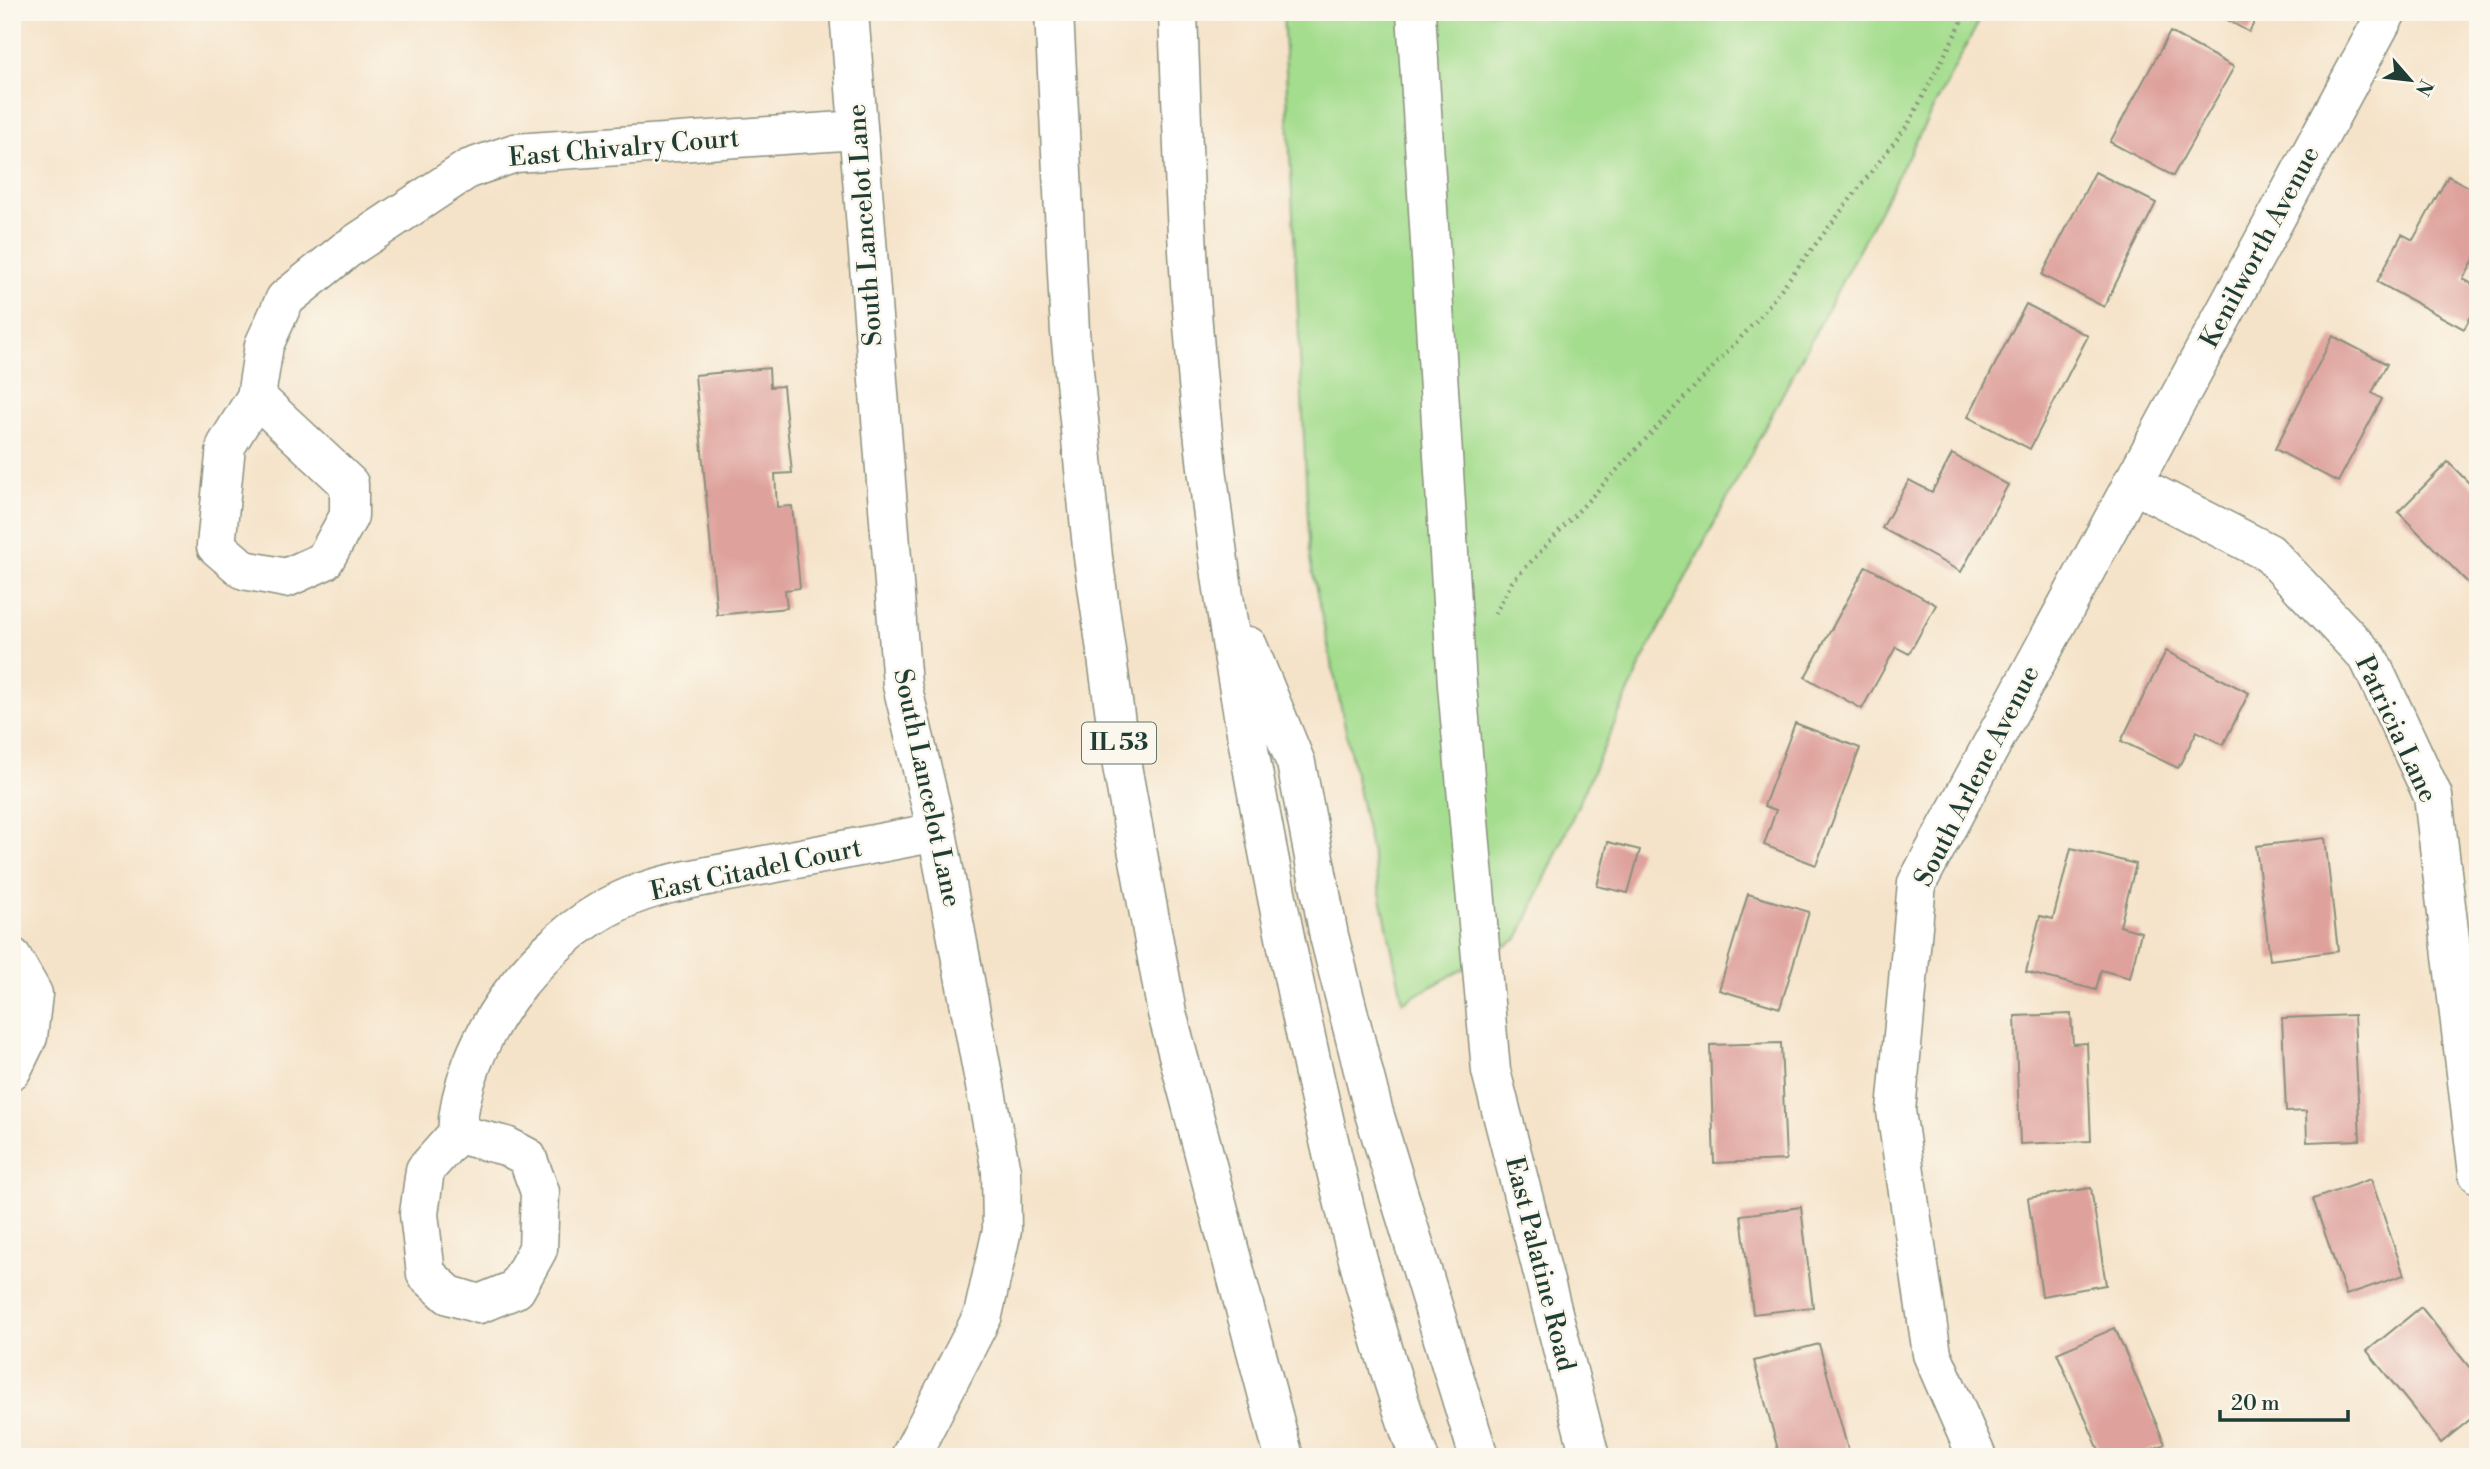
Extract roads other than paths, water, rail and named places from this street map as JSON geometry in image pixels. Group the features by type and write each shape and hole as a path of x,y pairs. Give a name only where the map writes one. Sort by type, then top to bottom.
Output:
{"main road":[{"name":"South Lancelot Lane","path":"849,12 902,685 937,832 1001,1171 1002,1230 984,1315 910,1457"},
{"name":"IL 53","path":"1054,12 1070,332 1093,557 1122,766 1167,1013 1284,1457"},
{"path":"1178,12 1194,336 1223,585 1262,828 1326,1133 1390,1378 1419,1457"},
{"name":"East Palatine Road","path":"1416,12 1457,685 1491,1071 1590,1457"},
{"name":"Kenilworth Avenue","path":"2132,483 2387,12"},
{"name":"East Chivalry Court","path":"256,397 349,484 349,516 324,561 286,578 244,570 216,546 226,446 256,397 264,345 285,299 346,250 468,169 514,153 858,130"},
{"name":"Patricia Lane","path":"2132,483 2269,553 2370,659 2433,796 2469,1009 2478,1174"},
{"name":"South Arlene Avenue","path":"1978,1457 1932,1354 1896,1111 1917,883 2132,483"},
{"path":"1223,585 1296,764 1329,936 1374,1113 1479,1457"},
{"name":"East Citadel Court","path":"457,1134 458,1105 476,1052 508,997 554,944 620,901 679,882 937,832"},
{"path":"12,957 33,994 28,1037 12,1070"}]}
